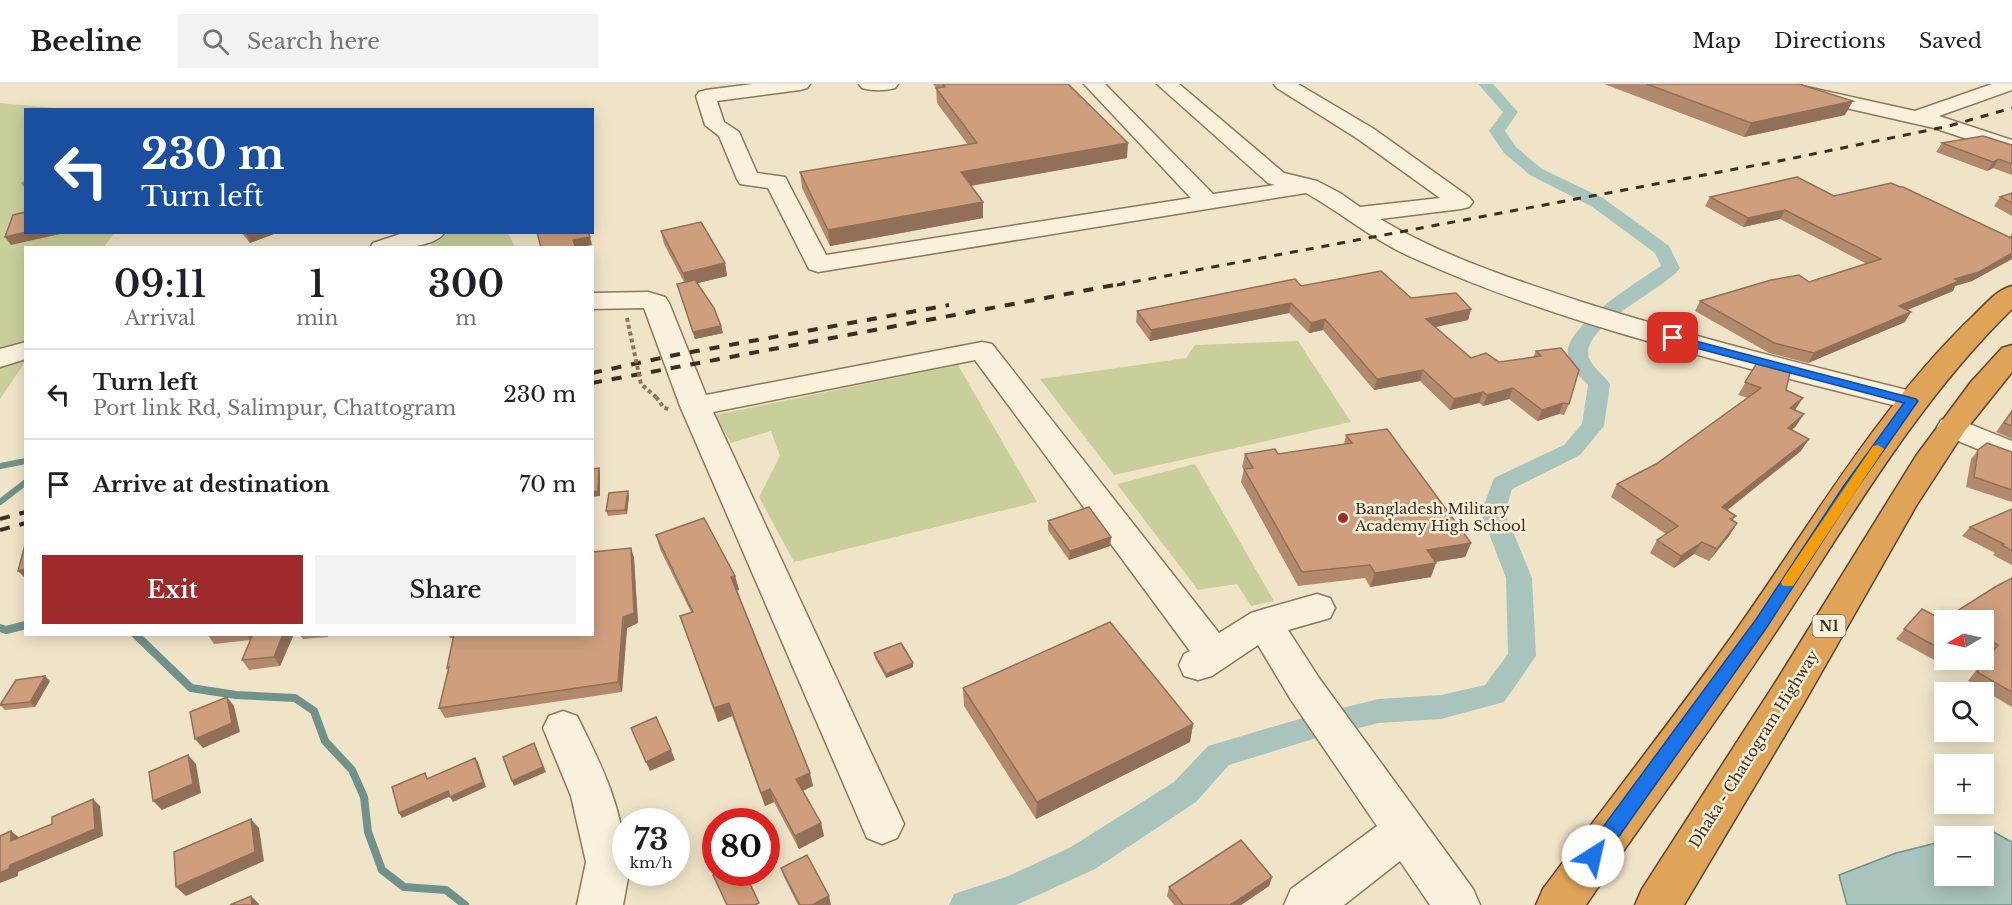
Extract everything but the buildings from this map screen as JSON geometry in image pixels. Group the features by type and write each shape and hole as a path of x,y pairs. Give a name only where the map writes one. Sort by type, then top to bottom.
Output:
{"highway":[{"path":"1560,905 1762,622 1848,491 1912,401 1959,346 2012,294"},
{"name":"Dhaka - Chattogram Highway","path":"1658,905 1808,663 1890,522 1952,427 2012,354"}],"street":[{"path":"800,84 706,96 715,125 728,132 748,178 777,182 819,264 1308,186"},
{"path":"869,84 888,84"},
{"path":"1078,84 1095,84 1208,202"},
{"path":"1167,84 1276,178 1308,186 1332,198 1355,215 1424,253 1540,298 1629,327 1912,401"},
{"path":"1284,84 1366,134 1461,202 1355,215"},
{"path":"1767,84 1940,123 2012,147"},
{"path":"1915,118 2011,84"},
{"path":"392,246 426,239"},
{"path":"594,301 648,300 656,303 694,406 882,824"},
{"path":"694,406 982,350 1206,660 1264,623 1317,608"},
{"path":"0,358 24,351"},
{"path":"1952,427 2012,453"},
{"path":"1264,623 1305,689 1457,905"},
{"path":"562,728 592,796 608,862 600,905"},
{"path":"1307,905 1405,831"}],"path":[{"path":"627,318 641,384 656,397"}],"green space":[{"path":"0,103 53,108 24,108 24,234 113,234 105,246 24,246 24,363 0,399"},
{"path":"448,234 508,234 514,246 432,246 430,239"},
{"path":"1298,341 1351,422 1114,475 1040,379 1186,358 1195,345"},
{"path":"958,365 1037,502 794,562 759,497 780,456 771,431 731,443 715,415"},
{"path":"1195,464 1274,601 1251,606 1237,584 1198,590 1117,484"}],"water":[{"path":"1994,832 2012,842 2012,905 1847,905 1839,875 1896,853 1934,844 1934,886 1994,886"}],"waterway":[{"path":"966,905 1011,891 1083,858 1185,792 1219,755 1313,727 1379,711 1441,707 1494,694 1522,656 1519,578 1493,513 1502,484 1572,450 1593,426 1599,384 1579,359 1578,349 1582,340 1618,305 1671,268 1663,250 1597,202 1536,172 1510,150 1497,131 1511,112 1485,84"},
{"path":"0,466 24,461"},
{"path":"0,502 24,484"},
{"path":"0,628 6,630 24,626"},
{"path":"137,636 191,688 236,695 295,698 314,711 325,741 352,770 364,797 368,832 382,870 404,887 446,890 465,905"}],"railway":[{"path":"1117,285 1784,160 1949,126 2012,108"},
{"path":"594,383 1125,283"},
{"path":"594,373 675,355 949,305"},
{"path":"0,519 24,513"},
{"path":"0,530 24,524"}],"slow traffic":[{"path":"1788,583 1878,449"}],"place":[{"name":"Bangladesh Military Academy High School","path":"1343,518"}],"route":[{"path":"1593,856 1762,622 1848,491 1912,401 1673,338"}]}
